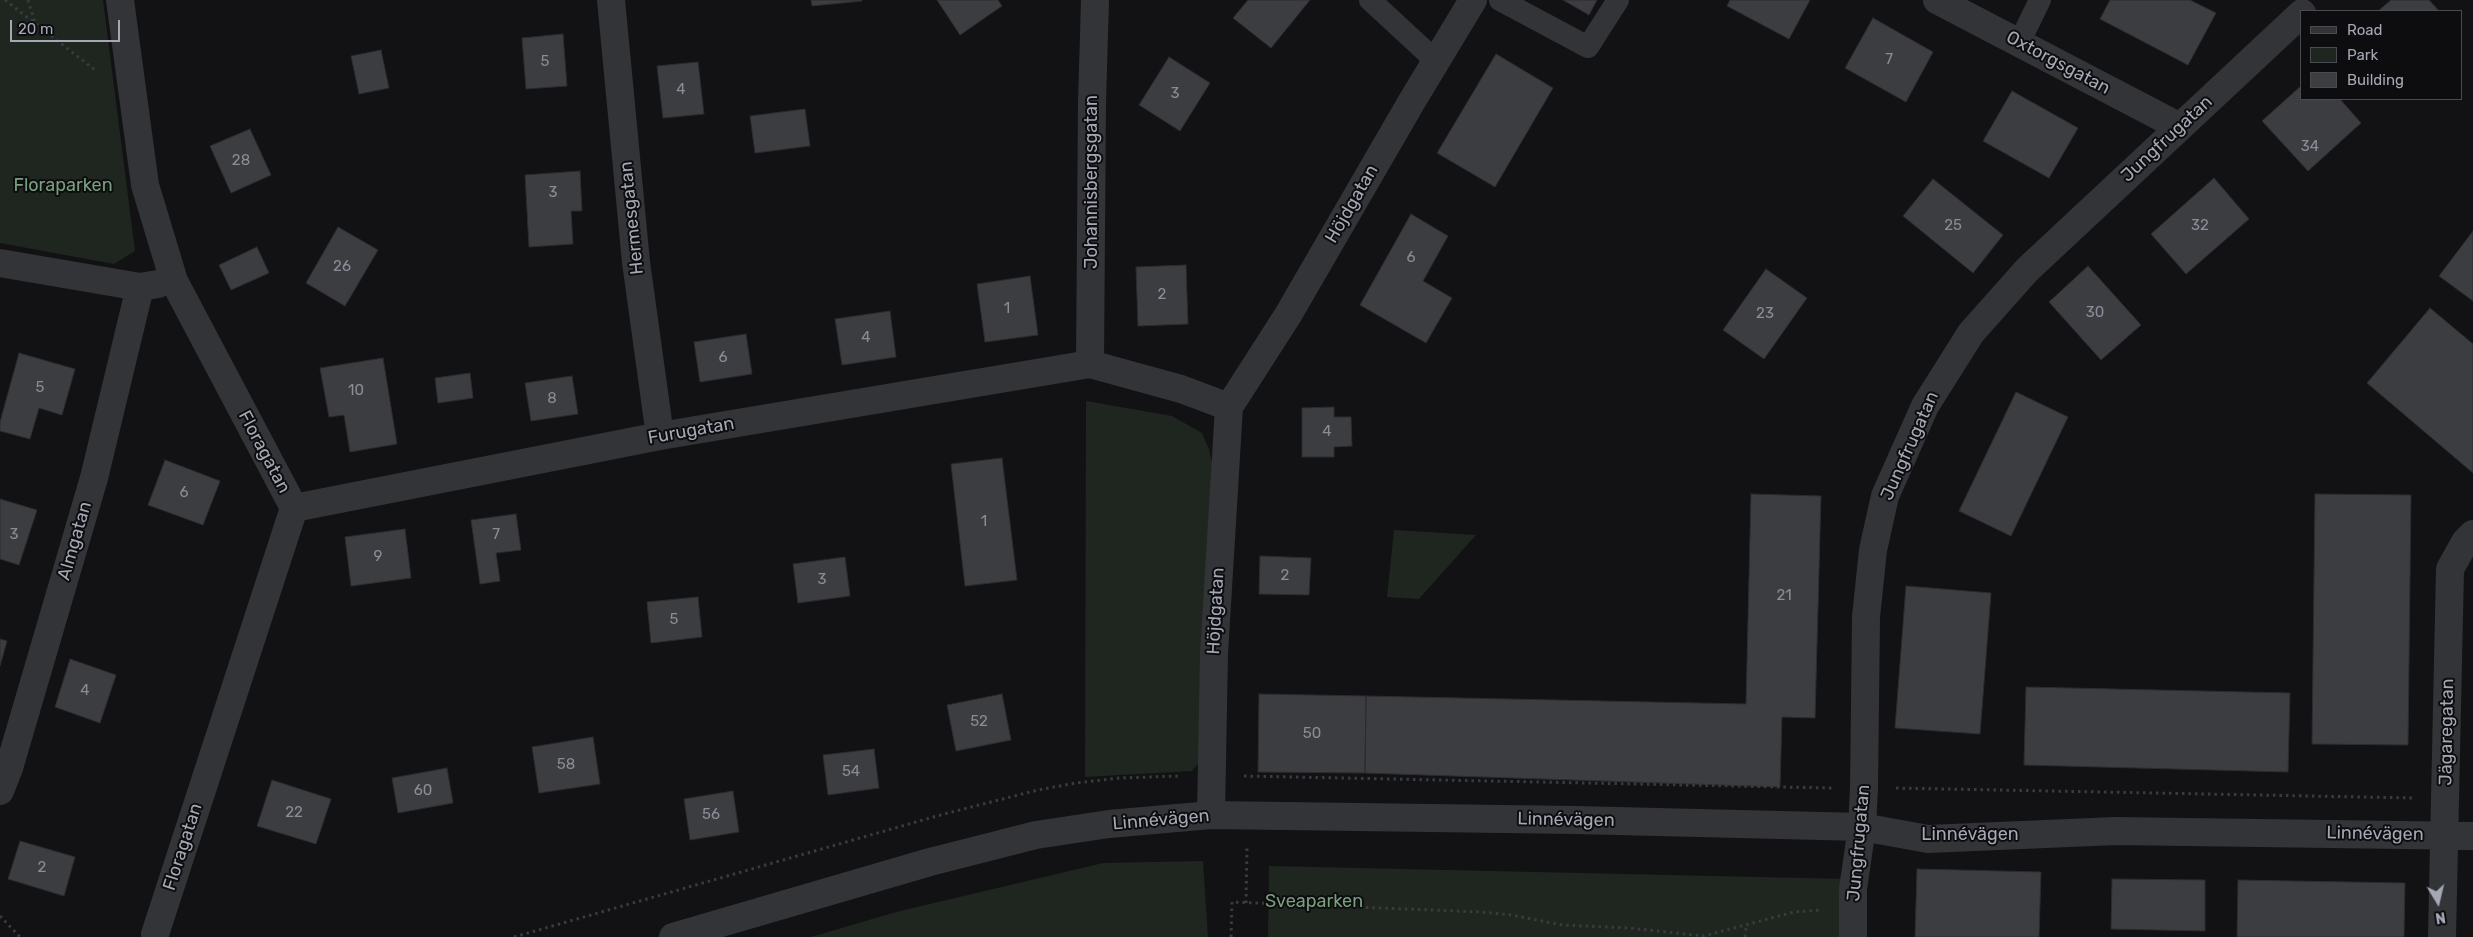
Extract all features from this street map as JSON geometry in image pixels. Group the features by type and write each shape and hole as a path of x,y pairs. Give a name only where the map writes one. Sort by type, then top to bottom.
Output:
{"street":[{"name":"Floragatan","path":"120,0 145,185 174,281 294,508 155,934"},
{"name":"Hermesgatan","path":"611,0 636,262 660,436"},
{"name":"Johannisbergsgatan","path":"1090,364 1092,103 1095,0"},
{"name":"Höjdgatan","path":"1212,815 1214,654 1229,407 1288,315 1473,0"},
{"name":"Oxtorgsgatan","path":"1936,0 2180,127"},
{"name":"Jungfrugatan","path":"2305,10 2316,0"},
{"name":"Jungfrugatan","path":"1853,937 1853,889 1862,827 1866,617 1874,550 1885,496 1925,406 1971,333 2027,270 2300,15"},
{"path":"0,263 140,287 174,281"},
{"name":"Almgatan","path":"0,791 9,768 94,478 140,287"},
{"name":"Furugatan","path":"294,508 660,436 1090,364"},
{"path":"1090,364 1181,389 1229,407"},
{"name":"Jägaregatan","path":"2442,937 2450,570 2465,542 2473,534"},
{"name":"Linnévägen","path":"673,937 930,862 1036,835 1109,824 1212,815 1576,820 1862,827 1928,839 2116,831 2473,836"}],"lane":[{"path":"1370,0 1436,61"},
{"path":"1500,0 1588,47 1618,0"},
{"path":"2018,43 2040,0"}],"path":[{"path":"5,0 35,25 134,99"},
{"path":"28,0 35,25"},
{"path":"1231,937 1232,902 1480,912 1511,915 1562,925 1629,928 1695,936 1704,936 1746,927 1794,912 1853,907"},
{"path":"0,916 20,937"},
{"path":"1745,937 1746,927"}],"green space":[{"name":"Floraparken","path":"0,0 103,0 135,251 114,264 0,243"},
{"path":"1086,401 1172,416 1202,433 1209,449 1213,467 1203,758 1192,771 1085,777"},
{"path":"1394,530 1476,535 1419,599 1387,597"},
{"path":"1203,861 1208,937 811,937 896,912 1103,863"},
{"name":"Sveaparken","path":"1269,866 1848,879 1846,937 1268,937"}],"building":[{"path":"811,0 862,0 862,1 812,6"},
{"path":"937,0 998,0 1002,6 960,35"},
{"path":"1248,0 1310,0 1271,48 1233,18"},
{"path":"1563,0 1597,0 1589,15"},
{"path":"1730,0 1810,0 1789,39 1727,6"},
{"path":"2110,0 2190,0 2216,13 2188,65 2100,19"},
{"path":"2391,0 2429,0 2438,10 2379,10"},
{"path":"1873,18 1933,52 1906,102 1845,68"},
{"path":"563,34 567,86 526,89 522,38"},
{"path":"381,50 389,88 359,94 351,56"},
{"path":"1496,54 1553,88 1495,187 1437,153"},
{"path":"1169,57 1210,83 1180,131 1139,105"},
{"path":"698,62 704,114 663,118 657,66"},
{"path":"2300,87 2300,100 2341,100 2361,123 2308,171 2262,121"},
{"path":"2012,91 2078,128 2049,178 1983,141"},
{"path":"805,109 810,146 755,153 750,116"},
{"path":"250,129 271,175 231,193 210,146"},
{"path":"580,171 582,211 571,211 573,244 529,247 525,175"},
{"path":"2214,178 2249,219 2186,274 2151,234"},
{"path":"1933,179 2003,235 1973,273 1903,216"},
{"path":"1411,214 1448,236 1423,281 1452,298 1426,343 1360,305"},
{"path":"338,227 378,250 345,306 306,283"},
{"path":"2473,231 2473,301 2439,276"},
{"path":"257,247 269,273 231,290 219,265"},
{"path":"1186,265 1188,324 1138,326 1136,267"},
{"path":"2088,266 2141,325 2101,360 2049,302"},
{"path":"1766,269 1807,298 1764,359 1723,330"},
{"path":"1030,276 1038,335 985,342 977,284"},
{"path":"2430,308 2473,344 2473,473 2367,383"},
{"path":"890,311 896,357 842,365 835,319"},
{"path":"746,334 752,374 700,382 694,342"},
{"path":"19,353 75,369 62,415 39,408 30,439 0,431 0,422"},
{"path":"383,358 397,444 350,452 344,415 329,417 320,368"},
{"path":"470,373 473,398 438,403 435,378"},
{"path":"572,376 578,414 531,421 525,383"},
{"path":"2016,392 2068,417 2011,536 1959,511"},
{"path":"1334,407 1334,417 1351,417 1352,446 1334,447 1334,457 1302,457 1302,408"},
{"path":"1002,458 1017,580 965,586 951,464"},
{"path":"165,460 220,481 203,525 148,505"},
{"path":"1751,494 1821,496 1815,718 1782,717 1780,787 1365,773 1366,696 1746,704"},
{"path":"2315,494 2411,495 2408,745 2312,744"},
{"path":"0,499 37,510 19,565 0,559"},
{"path":"516,514 521,550 496,553 500,581 480,584 471,520"},
{"path":"405,529 411,578 351,586 345,537"},
{"path":"1260,556 1311,558 1309,595 1259,594"},
{"path":"845,557 850,596 798,603 793,564"},
{"path":"1906,586 1991,593 1980,734 1895,728"},
{"path":"698,597 702,637 651,643 647,602"},
{"path":"0,639 7,641 0,666"},
{"path":"70,659 116,675 100,723 55,707"},
{"path":"2026,687 2290,693 2288,772 2024,765"},
{"path":"1002,694 1011,740 956,751 947,705"},
{"path":"1259,694 1366,696 1365,773 1258,772"},
{"path":"593,737 600,784 539,793 532,747"},
{"path":"874,749 879,788 828,795 823,755"},
{"path":"447,768 453,803 398,813 392,778"},
{"path":"272,780 331,799 316,844 257,826"},
{"path":"733,791 739,832 690,840 684,799"},
{"path":"20,841 75,857 64,896 8,879"},
{"path":"1917,869 2041,872 2039,937 1915,937"},
{"path":"2112,879 2205,880 2205,931 2111,929"},
{"path":"2238,880 2405,883 2404,937 2237,937"}]}
